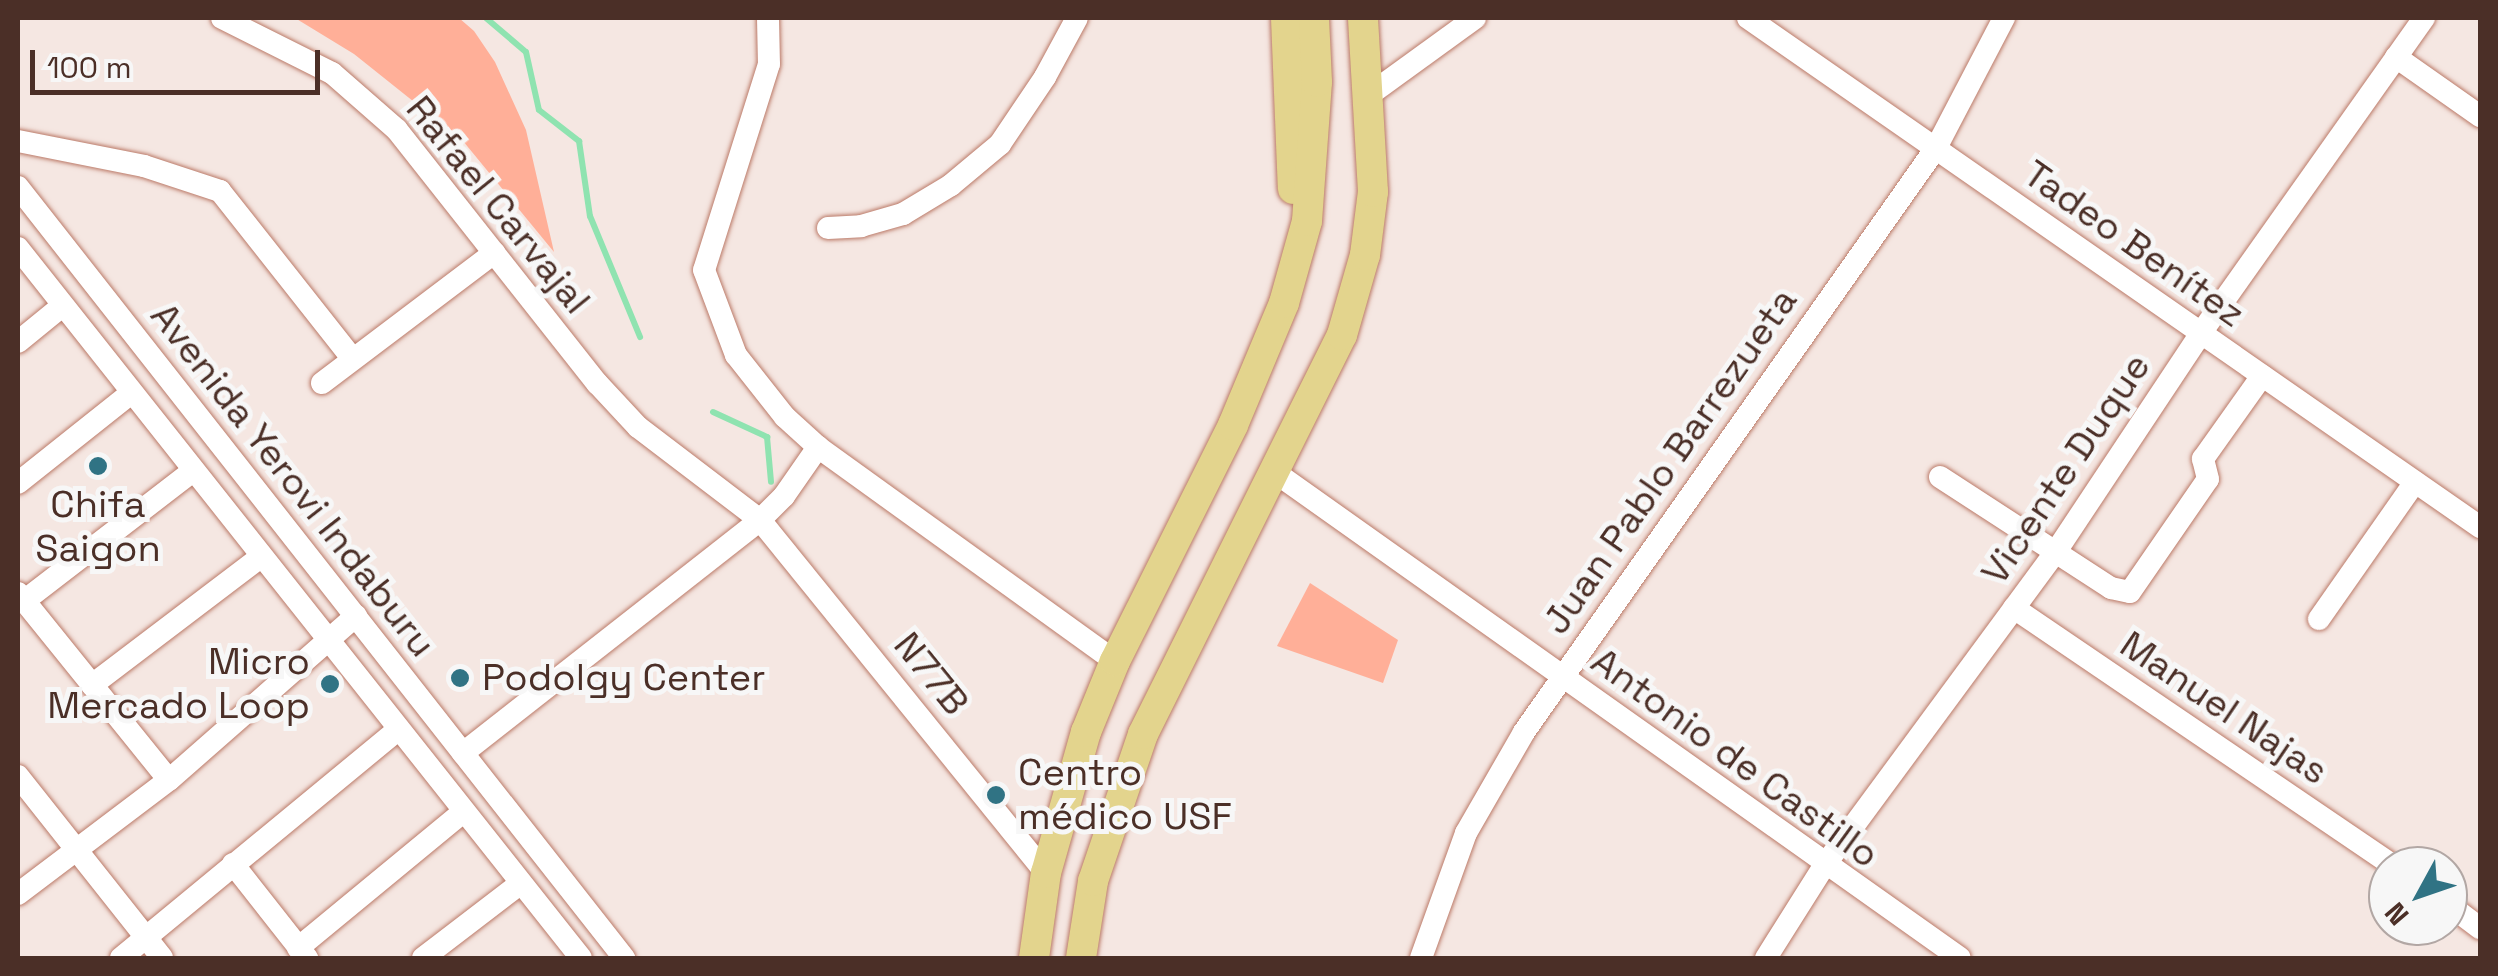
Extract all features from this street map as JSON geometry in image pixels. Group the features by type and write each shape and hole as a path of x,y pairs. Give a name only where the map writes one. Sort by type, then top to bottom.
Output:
{"main road":[{"path":"1284,303 1293,188 1286,18"},
{"path":"1034,958 1046,873 1086,732 1115,661 1233,426 1284,303 1307,221 1317,82 1314,18"},
{"path":"1081,958 1093,881 1142,734 1342,335 1365,255 1374,164 1363,18"}],"street":[{"name":"Rafael Carvajal","path":"222,18 332,74 370,103 597,383 638,427 692,472 760,520"},
{"path":"768,18 769,64 704,270 736,355 785,417 818,448 1115,661"},
{"path":"828,228 861,226 903,214 951,186 1000,144 1078,18"},
{"path":"1369,95 1475,18"},
{"name":"Tadeo Benítez","path":"1748,18 2480,527"},
{"name":"Juan Pablo Barrezueta","path":"1421,958 1466,833 1562,676 1936,148 2004,18"},
{"name":"Vicente Duque","path":"1766,958 1824,866 2054,553 2200,333 2424,18"},
{"path":"2396,57 2480,116"},
{"path":"18,140 144,166 220,191 352,358"},
{"name":"Avenida Yerovi Indaburu","path":"18,187 624,958"},
{"name":"Avenida Yerovi Indaburu","path":"18,248 576,957"},
{"path":"322,382 494,253"},
{"path":"18,342 62,306"},
{"path":"1940,476 2116,592 2136,588 2208,479 2203,459 2262,376"},
{"path":"18,483 131,393"},
{"path":"462,753 760,520 784,496 818,448"},
{"path":"169,780 21,597 194,471"},
{"name":"Antonio de Castillo","path":"1276,473 1824,866 1960,958"},
{"path":"2318,619 2415,482"},
{"name":"N77B","path":"760,520 1046,873"},
{"path":"92,684 262,556"},
{"name":"Manuel Najas","path":"2014,608 2368,848"},
{"path":"18,894 169,780 356,616"},
{"path":"121,958 400,729"},
{"path":"18,776 162,958"},
{"path":"233,864 302,953 464,811"},
{"path":"423,958 521,883"}],"shaded area":[{"path":"295,18 459,18 474,31 495,62 526,130 554,252 463,141 354,54"},
{"path":"1310,583 1398,640 1383,683 1277,646"}],"waterway":[{"path":"486,18 526,52 539,110 579,141 590,216 640,337"},
{"path":"713,412 767,437 771,482"}],"place":[{"name":"Chifa Saigon","path":"98,466"},
{"name":"Podolgy Center","path":"460,678"},
{"name":"Micro Mercado Loop","path":"330,684"},
{"name":"Centro médico USF","path":"996,795"}]}
